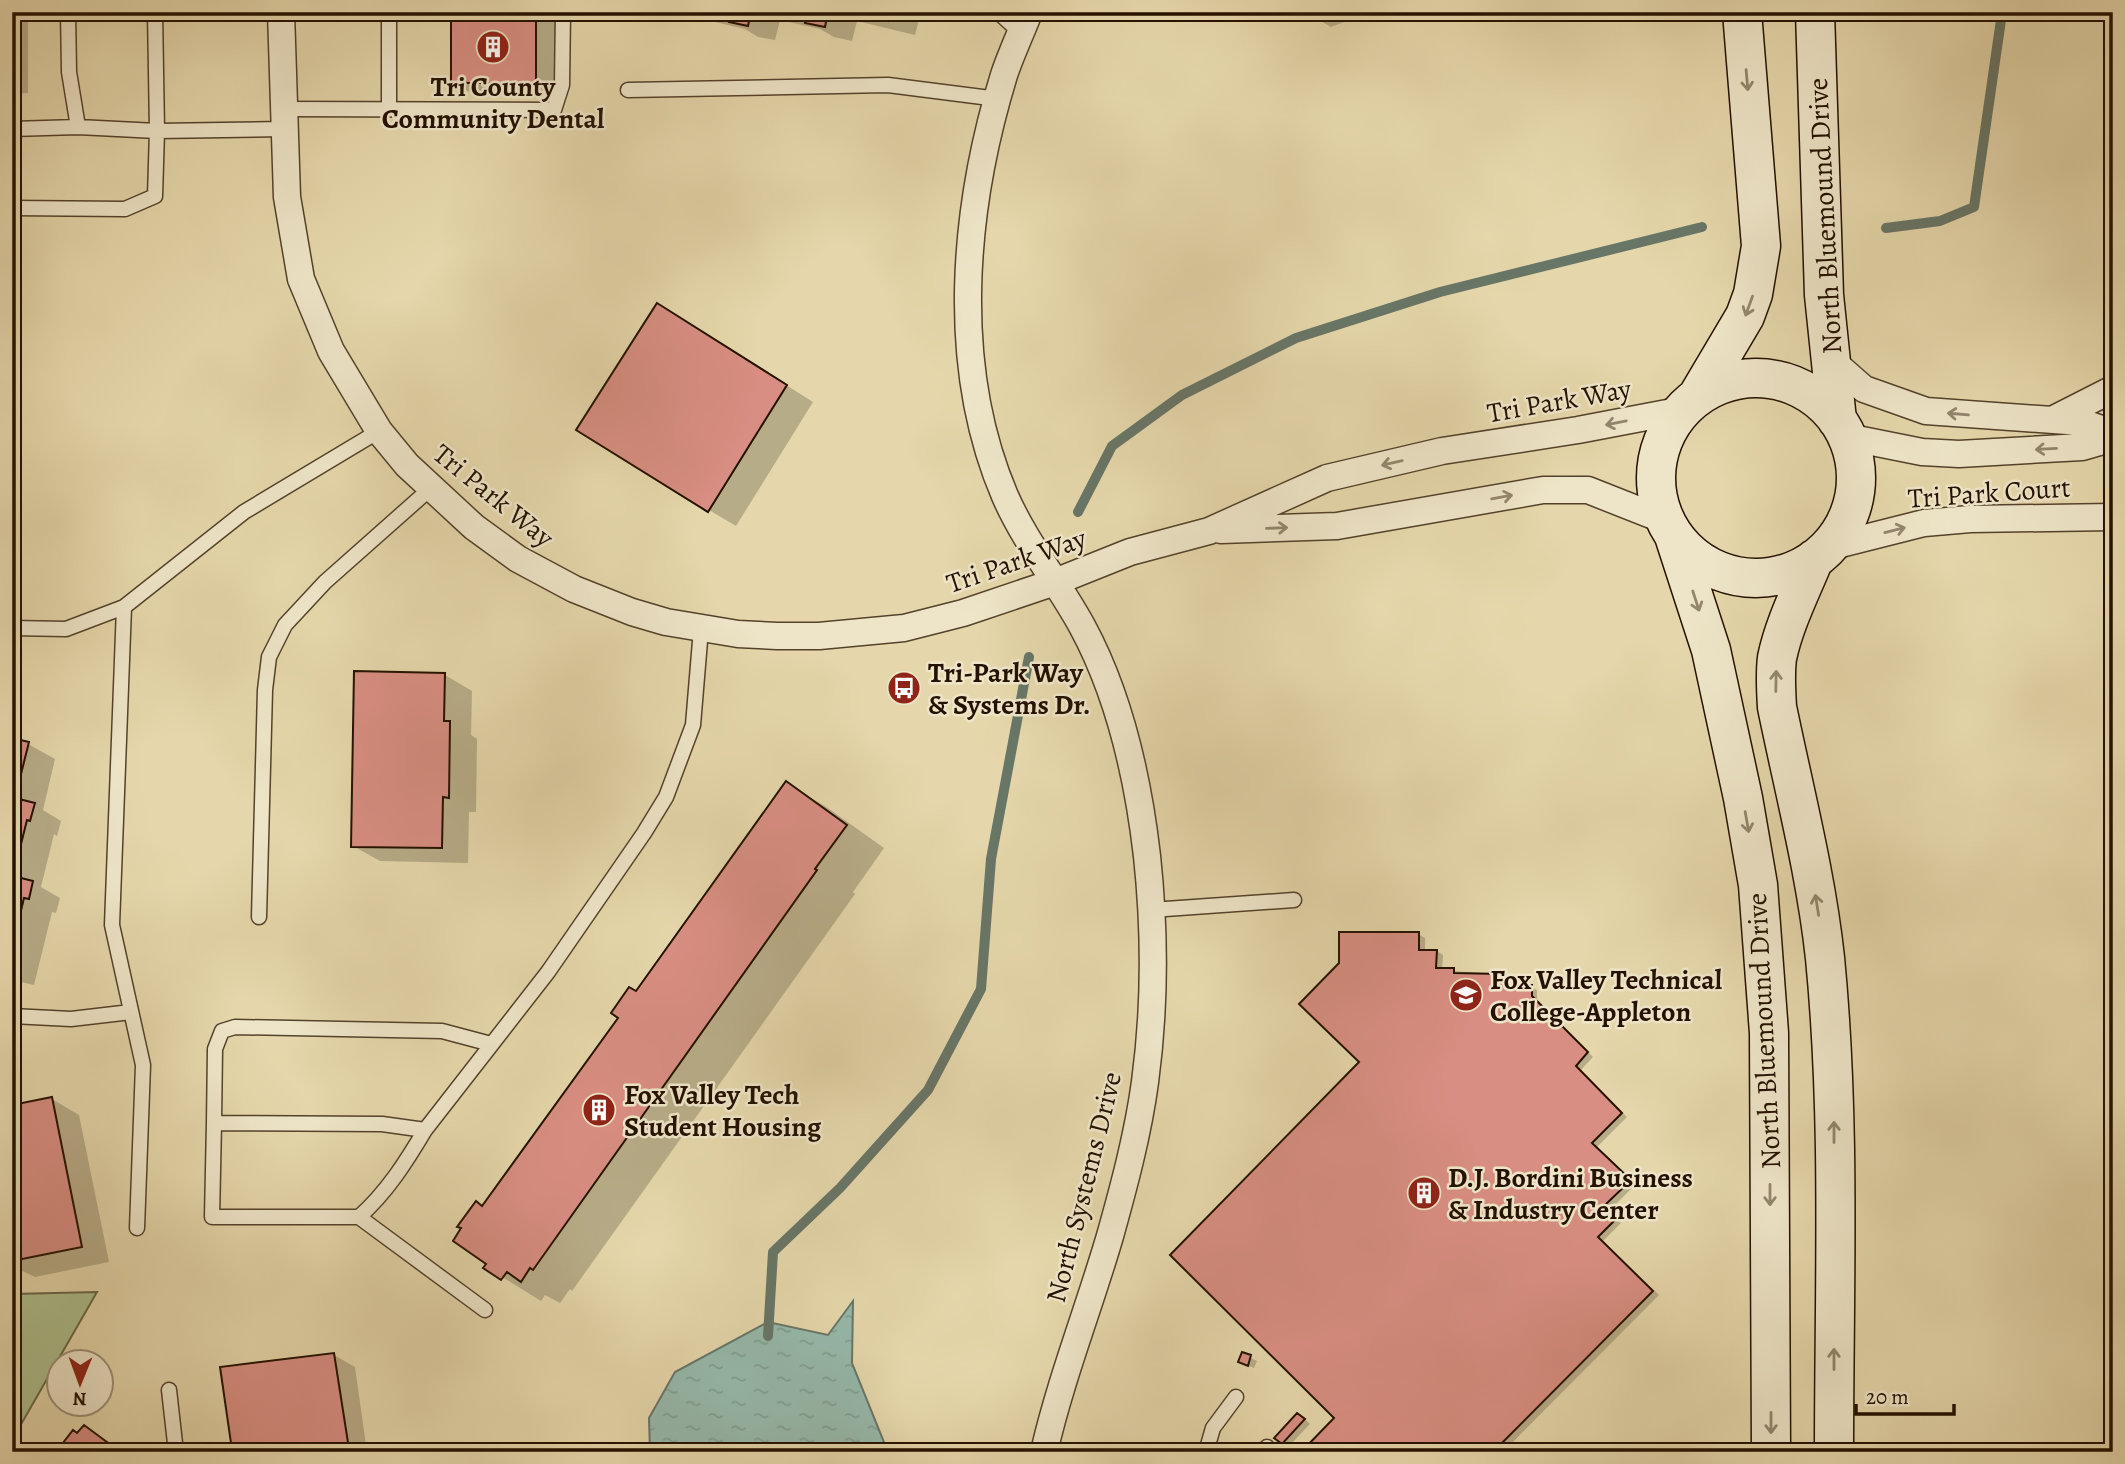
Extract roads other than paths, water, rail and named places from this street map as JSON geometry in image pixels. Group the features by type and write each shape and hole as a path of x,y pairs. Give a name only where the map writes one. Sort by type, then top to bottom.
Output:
{"main road":[{"path":"1690,403 1713,387 1733,381 1772,380 1808,393 1824,405 1842,429 1853,456 1856,475 1854,494 1845,522 1821,553 1797,569 1779,575 1739,577 1720,572 1687,551 1669,528 1655,482 1657,462 1666,434 1690,403 1745,316 1753,294 1761,246 1742,12"},
{"name":"North Bluemound Drive","path":"1815,12 1822,245 1830,359 1842,429"},
{"name":"North Bluemound Drive","path":"1669,528 1712,650 1758,885 1769,1032 1771,1452"},
{"name":"North Bluemound Drive","path":"1821,553 1787,625 1777,657 1776,681 1777,707 1813,883 1825,957 1834,1106 1834,1452"}],"street":[{"name":"Tri Park Way","path":"281,12 286,197 301,279 331,351 379,431 407,465 474,527 517,559 545,575 632,612 701,629 738,634 819,636 904,628 963,613 1055,582 1130,552 1209,531 1327,478 1442,451 1578,430 1690,403"},
{"name":"North Systems Drive","path":"1025,23 1004,73 975,203 969,292 971,352 979,410 992,462 1007,500 1083,627 1112,696 1130,754 1140,805 1151,910 1153,970 1146,1080 1137,1129 1109,1236 1053,1412 1044,1452"},
{"path":"1830,359 1864,389 1926,411 2081,422 2113,435"},
{"path":"2051,421 2113,389"},
{"name":"Tri Park Court","path":"1842,429 1922,452 1959,454 2082,447 2113,435"},
{"name":"Tri Park Way","path":"1209,531 1337,526 1564,488 1588,490 1669,528"},
{"name":"Tri Park Court","path":"1821,553 1924,523 1970,519 2113,517"}],"lane":[{"path":"68,12 69,72 78,127"},
{"path":"12,208 125,209 155,196 155,12"},
{"path":"389,109 390,12"},
{"path":"12,129 78,127 157,131 389,109 554,110 562,85 564,12"},
{"path":"998,12 1025,23"},
{"path":"628,90 888,85 998,99"},
{"path":"12,628 66,629 124,607 244,512 379,431"},
{"path":"259,917 265,690 270,657 285,625 325,582 431,488"},
{"path":"124,607 112,925 143,1065 137,1228"},
{"path":"359,1217 402,1168 425,1130 548,972 666,797 693,725 701,629"},
{"path":"1151,910 1294,900"},
{"path":"12,1016 71,1019 131,1012"},
{"path":"485,1310 359,1217 212,1217 215,1049 222,1031 235,1027 442,1031 491,1044"},
{"path":"214,1123 382,1125 425,1130"},
{"path":"169,1390 176,1452"},
{"path":"1206,1452 1213,1428 1236,1397"}],"water":[{"path":"853,1301 852,1363 888,1452 650,1452 649,1418 675,1372 768,1322 828,1335"}],"waterway":[{"path":"1886,228 1940,221 1974,207 2004,12"},
{"path":"1078,512 1112,446 1182,395 1296,338 1440,292 1702,227"},
{"path":"768,1336 773,1252 840,1188 928,1090 981,989 991,859 1029,657"}],"place":[{"name":"Tri County Community Dental","path":"493,47"},
{"name":"Tri-Park Way & Systems Dr.","path":"904,688"},
{"name":"Fox Valley Technical College-Appleton","path":"1466,995"},
{"name":"Fox Valley Tech Student Housing","path":"599,1110"},
{"name":"D.J. Bordini Business & Industry Center","path":"1424,1193"}]}
